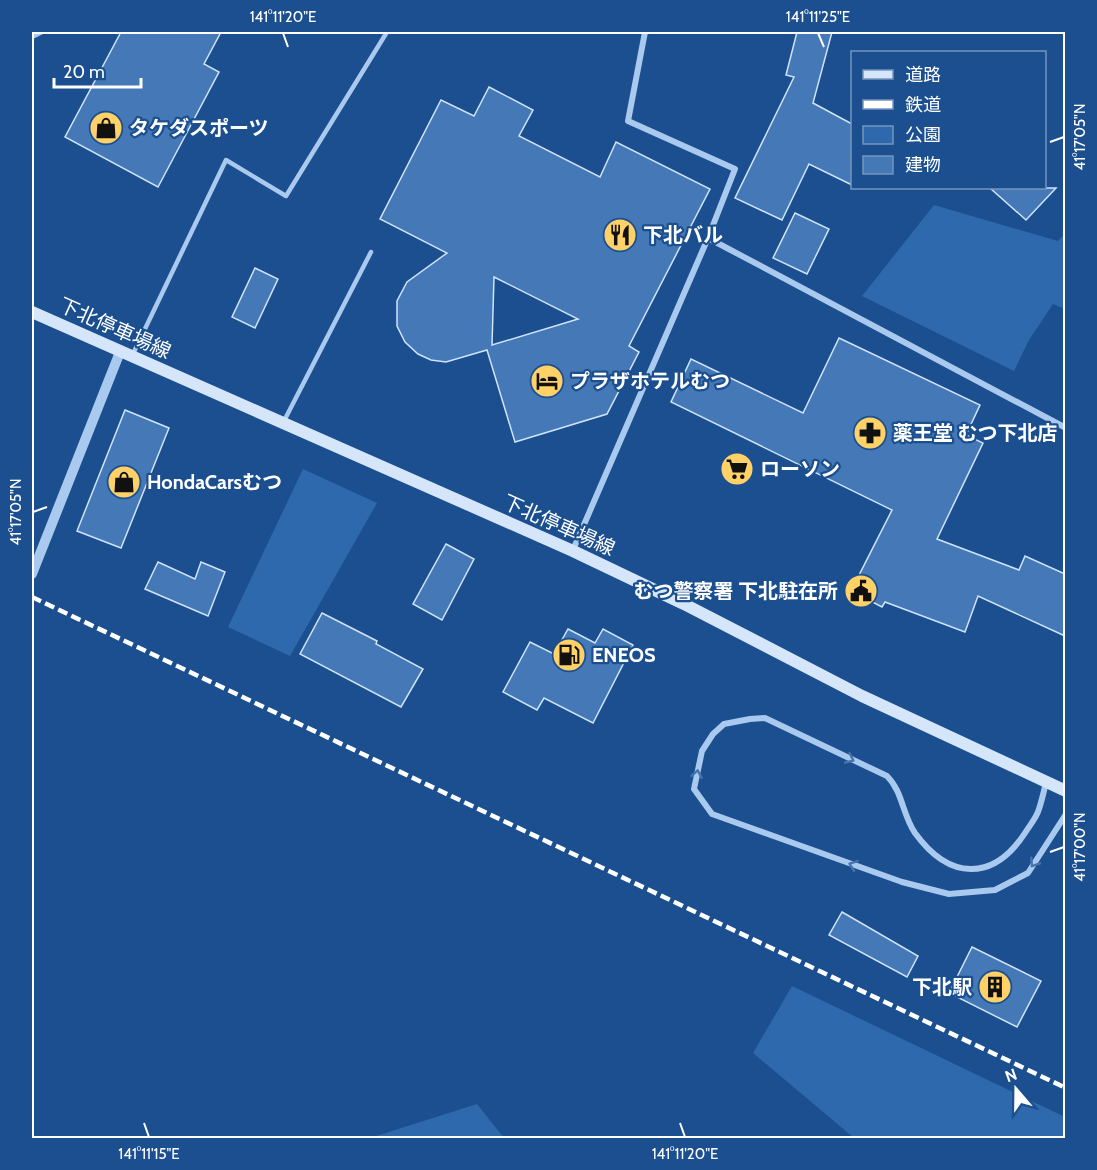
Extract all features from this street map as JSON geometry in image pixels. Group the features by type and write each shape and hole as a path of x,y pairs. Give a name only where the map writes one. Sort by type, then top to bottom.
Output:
{"main road":[{"name":"下北停車場線","path":"32,312 573,551 684,604 862,696 1065,789"}],"street":[{"path":"573,551 708,238 735,169 628,121 645,32"},
{"path":"708,238 1065,428"},
{"path":"32,574 126,355"},
{"path":"1046,782 1039,811 1016,847 995,865 978,870 954,866 938,860 914,831 898,787 887,776 765,718 734,720 724,724 713,734 702,751 694,789 712,814 902,882 949,894 995,890 1028,873 1065,814"}],"lane":[{"path":"32,37 42,32"},
{"path":"126,355 226,160 286,196 387,32"},
{"path":"283,423 371,252"}],"green space":[{"path":"934,205 1058,241 1065,233 1065,309 1053,304 1029,340 1014,371 862,296"},
{"path":"303,469 377,503 290,656 228,627"},
{"path":"792,986 1065,1117 1065,1138 854,1138 753,1053"},
{"path":"477,1104 504,1138 370,1138"}],"building":[{"path":"121,32 221,32 204,64 219,72 158,187 65,137"},
{"path":"797,32 832,32 813,103 851,123 851,185 809,164 782,220 735,198 794,77 786,75"},
{"path":"489,87 533,110 519,136 600,177 616,142 710,189 629,346 639,352 607,414 515,442 487,350 446,362 431,360 418,354 405,342 397,326 397,301 407,282 447,253 380,219 441,100 474,116","holes":["494,277 578,319 492,345"]},
{"path":"1056,188 1026,220 991,189"},
{"path":"795,213 829,229 807,274 773,258"},
{"path":"255,268 278,279 255,328 232,317"},
{"path":"839,338 980,405 966,435 983,443 937,539 1019,570 1025,556 1065,574 1065,636 978,596 965,632 885,602 882,607 851,591 892,510 671,402 691,359 803,413"},
{"path":"125,410 169,428 121,548 77,531"},
{"path":"446,544 474,559 442,620 413,604"},
{"path":"158,562 195,579 201,562 225,572 208,616 145,589"},
{"path":"322,613 377,641 376,644 423,669 401,707 300,654"},
{"path":"568,629 595,643 603,629 633,645 593,723 544,698 537,710 503,692 530,642 554,654"},
{"path":"842,912 918,956 907,977 829,935"},
{"name":"下北駅","path":"972,947 1041,981 1017,1027 949,993"}],"railway":[{"path":"32,597 1066,1088"}],"place":[{"name":"タケダスポーツ","path":"106,128"},
{"name":"下北バル","path":"620,235"},
{"name":"プラザホテルむつ","path":"547,381"},
{"name":"薬王堂 むつ下北店","path":"870,433"},
{"name":"ローソン","path":"737,469"},
{"name":"HondaCarsむつ","path":"124,482"},
{"name":"むつ警察署 下北駐在所","path":"861,591"},
{"name":"ENEOS","path":"569,655"},
{"name":"下北駅","path":"995,987"}]}
